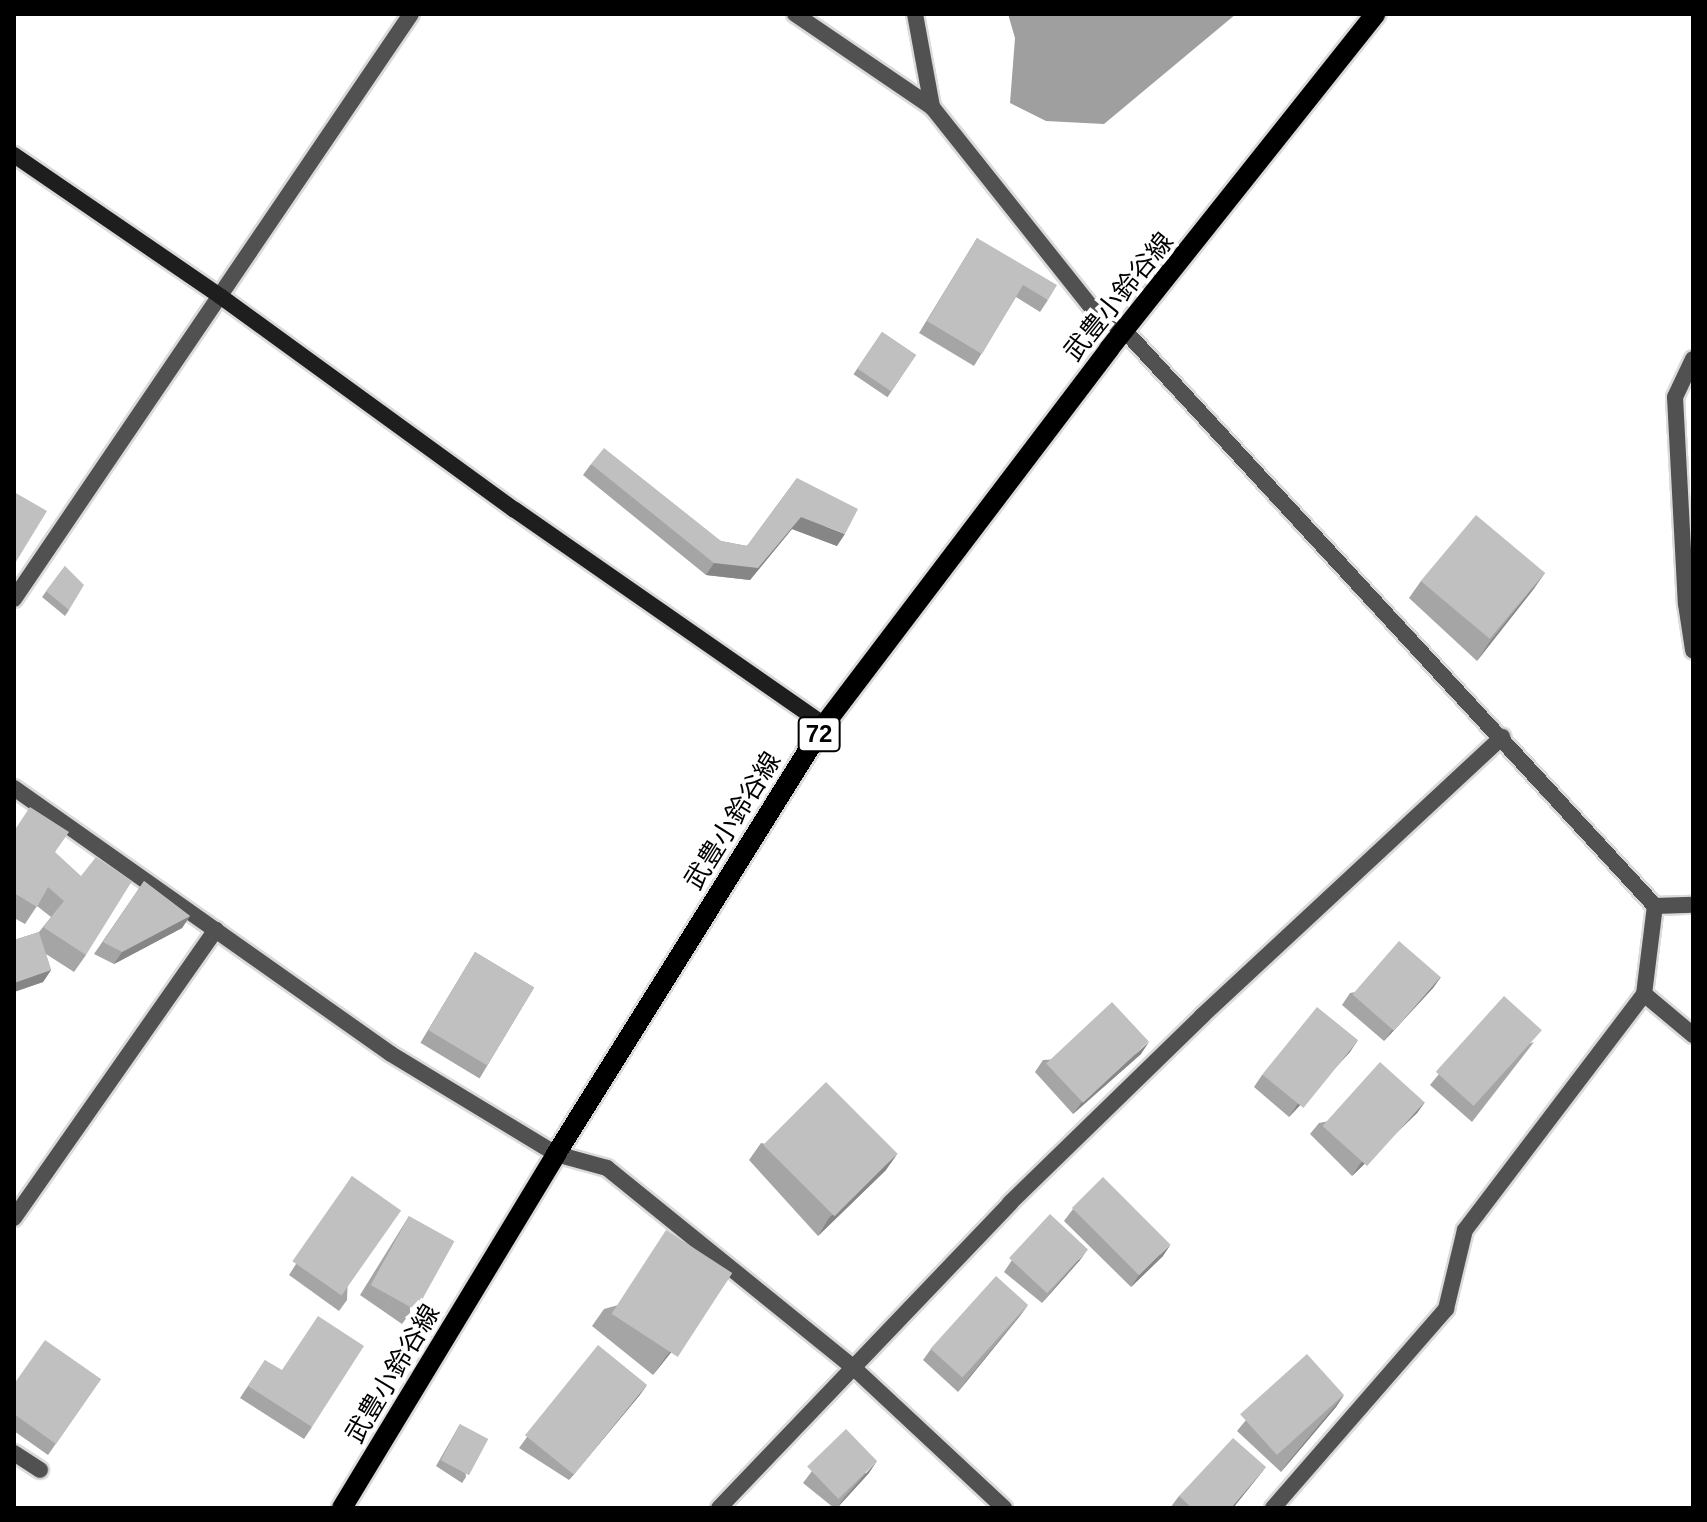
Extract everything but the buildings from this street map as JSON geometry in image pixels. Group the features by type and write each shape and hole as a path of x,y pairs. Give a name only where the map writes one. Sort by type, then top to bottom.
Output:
{"main road":[{"name":"武豊小鈴谷線","path":"342,1508 556,1154 824,725 1375,14"}],"street":[{"path":"14,599 411,14"},
{"path":"795,14 932,107 1096,313 1126,332 1655,906 1644,994 1465,1230 1446,1309 1273,1508"},
{"path":"915,14 932,107"},
{"path":"14,155 220,296 515,510 824,725"},
{"path":"1693,359 1675,397 1686,604 1693,650"},
{"path":"719,1508 855,1369 1010,1203 1202,1016 1502,737"},
{"path":"14,788 391,1054 556,1154 607,1168 855,1369 1004,1508"},
{"path":"1655,906 1693,905"},
{"path":"14,1218 216,930"},
{"path":"1644,994 1693,1035"},
{"path":"14,1453 40,1470"}],"shaded area":[{"path":"1008,14 1236,14 1104,124 1046,121 1010,103 1015,38"}]}
